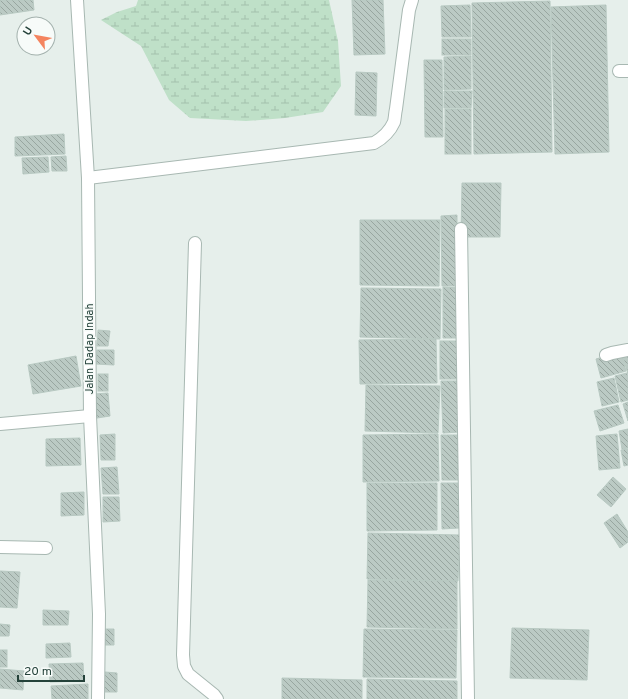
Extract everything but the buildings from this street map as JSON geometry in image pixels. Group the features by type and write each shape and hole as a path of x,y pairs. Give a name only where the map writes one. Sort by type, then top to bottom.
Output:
{"street":[{"name":"Jalan Dadap Indah","path":"77,0 88,178 90,416 99,614 98,699"},
{"path":"88,178 374,143 388,132 394,122 409,10 412,0"},
{"path":"461,229 468,699"},
{"path":"195,243 183,654 184,666 188,674 217,699"},
{"path":"606,355 628,350"},
{"path":"0,424 90,416"},
{"path":"0,547 46,548"}],"green space":[{"path":"138,0 329,0 338,41 341,86 323,112 285,118 246,121 190,118 169,100 141,46 101,20 117,12 136,6"}]}
